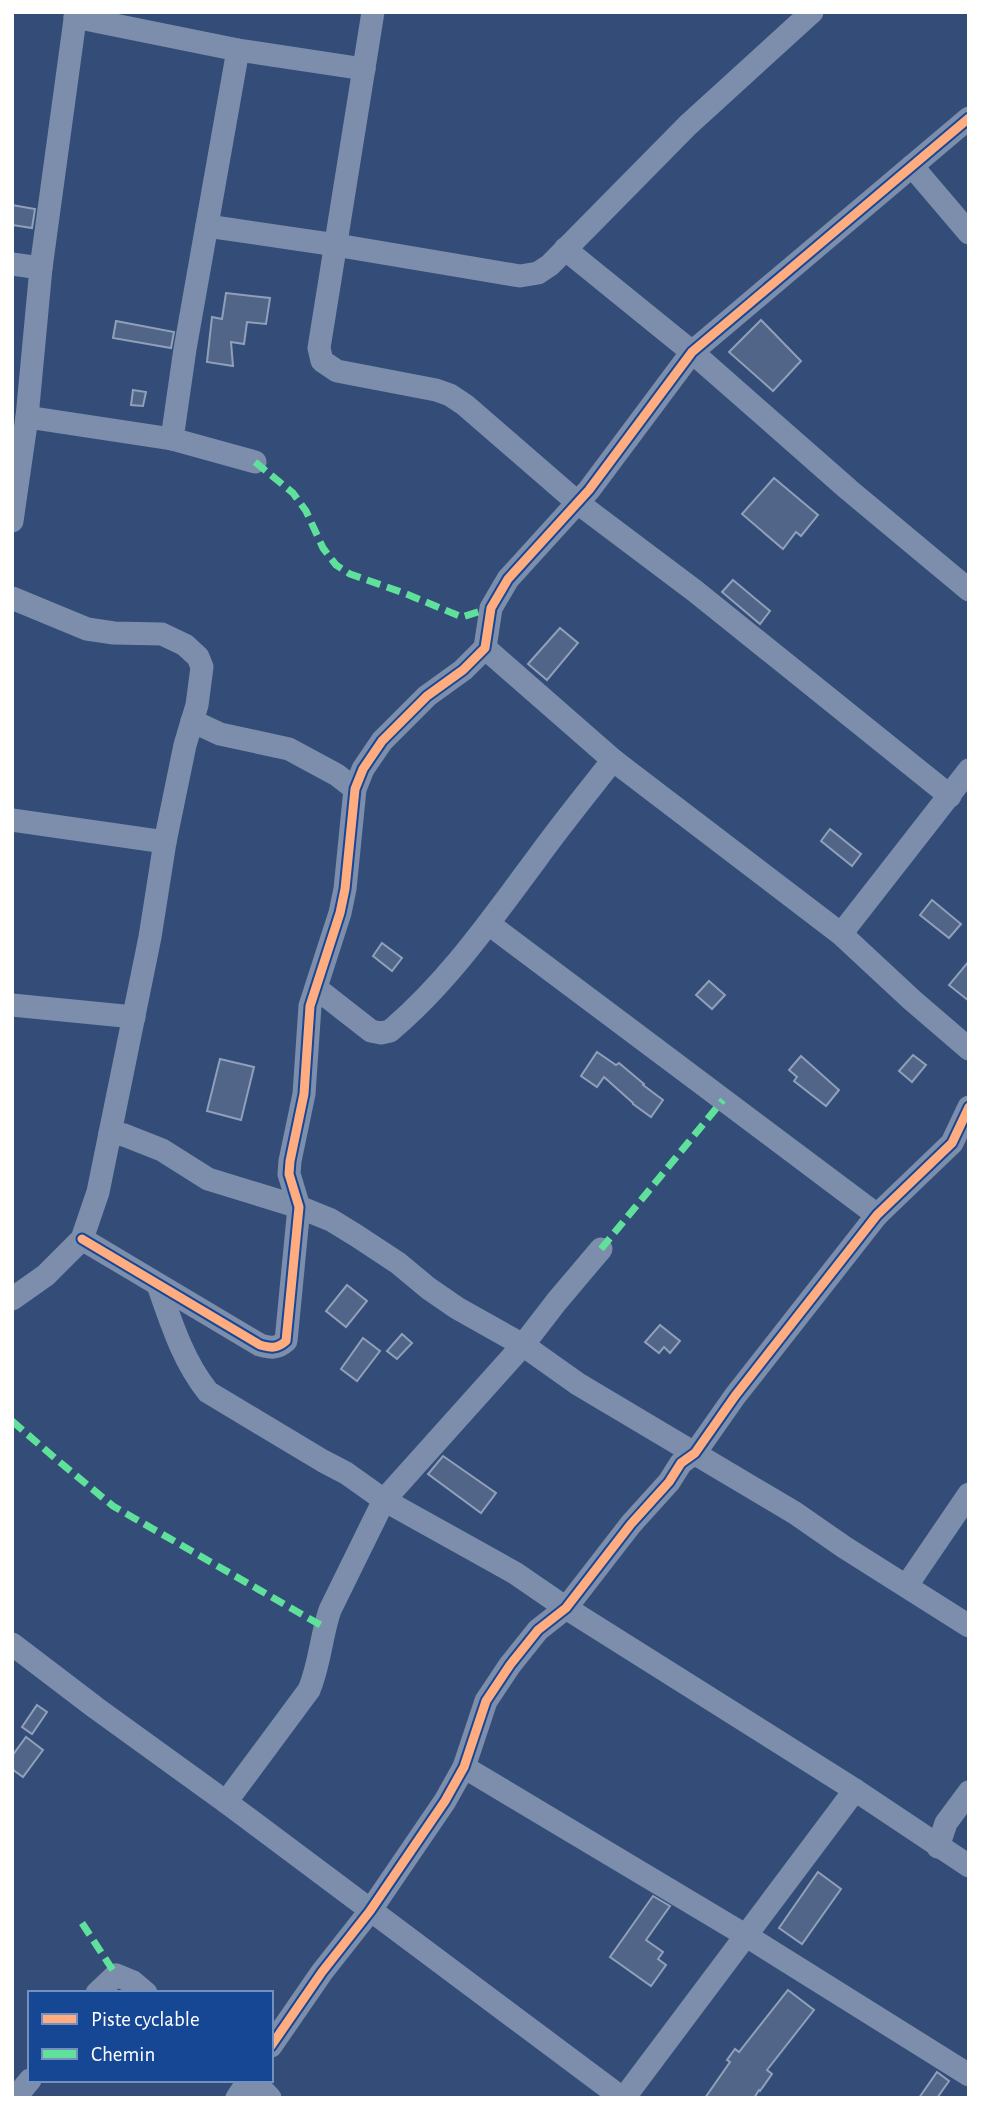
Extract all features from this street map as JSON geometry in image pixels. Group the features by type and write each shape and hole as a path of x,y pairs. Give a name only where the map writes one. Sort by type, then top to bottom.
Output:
{"street":[{"path":"373,12 319,348 322,361 337,371 436,390 465,405 578,503 695,591 950,796"},
{"path":"207,226 520,276 538,273 550,265 688,125 812,12"},
{"path":"12,521 27,417 41,268 75,15 238,50 364,69"},
{"path":"172,439 238,50"},
{"path":"82,1239 260,1345 279,1347 286,1341 299,1207 289,1174 304,1094 310,1006 320,969 335,932 345,889 355,789 363,769 382,741 427,696 463,670 485,648 491,608 508,579 606,470 692,352 969,118"},
{"path":"912,166 969,233"},
{"path":"565,249 692,352 849,490 969,590"},
{"path":"12,264 41,268"},
{"path":"27,417 172,439 255,462"},
{"path":"12,598 87,629 114,633 162,634 185,645 198,657 202,667 198,705 191,721 165,842 150,937 98,1192 82,1239 46,1275 12,1299"},
{"path":"485,648 613,760 841,934 969,1049"},
{"path":"191,721 220,734 289,749 338,775 355,789"},
{"path":"316,988 371,1031 390,1031 436,988 489,924 613,760"},
{"path":"841,934 969,770"},
{"path":"12,820 165,842"},
{"path":"489,924 877,1215"},
{"path":"12,1005 134,1017"},
{"path":"273,2043 321,1972 370,1911 425,1831 464,1767 486,1700 538,1630 566,1608 631,1524 669,1482 681,1463 695,1453 735,1396 877,1215 961,1149 969,1107"},
{"path":"110,1133 124,1135 162,1150 208,1180 299,1207 331,1220 358,1236 457,1308 523,1345 578,1384 795,1513 969,1626"},
{"path":"226,1802 309,1690 330,1610 384,1500 523,1345 601,1249"},
{"path":"158,1285 175,1334 198,1380 208,1392 346,1473 384,1500 515,1573 969,1866"},
{"path":"907,1586 969,1494"},
{"path":"12,1644 623,2098 855,1790"},
{"path":"464,1767 745,1935 969,2075"},
{"path":"938,1847 946,1823 969,1792"},
{"path":"99,1991 116,1975 143,1991"},
{"path":"15,2098 28,2082"},
{"path":"237,2098 249,2082"},
{"path":"253,2082 270,2098"}],"building":[{"path":"12,205 35,209 32,228 12,225"},
{"path":"226,293 270,298 266,324 247,322 244,344 231,342 233,366 207,362 212,317 222,319"},
{"path":"761,320 801,361 773,391 729,352"},
{"path":"116,321 174,332 171,348 113,338"},
{"path":"133,390 146,392 143,406 131,405"},
{"path":"774,478 818,515 801,536 796,532 783,549 742,514"},
{"path":"733,580 770,611 760,624 722,592"},
{"path":"560,628 578,643 547,680 528,664"},
{"path":"830,829 861,854 852,866 821,841"},
{"path":"932,900 961,924 949,938 920,915"},
{"path":"382,943 402,958 392,971 373,956"},
{"path":"969,961 969,1001 949,985"},
{"path":"709,981 725,995 712,1009 696,995"},
{"path":"597,1052 616,1065 619,1063 663,1100 651,1117 604,1077 597,1087 581,1076"},
{"path":"913,1055 926,1065 912,1082 899,1071"},
{"path":"801,1056 839,1090 826,1106 794,1081 797,1077 789,1070"},
{"path":"220,1059 254,1067 241,1120 207,1111"},
{"path":"347,1285 367,1301 346,1327 326,1311"},
{"path":"660,1325 680,1341 670,1353 664,1347 659,1353 645,1342"},
{"path":"402,1334 412,1343 397,1359 387,1351"},
{"path":"363,1338 380,1351 357,1381 341,1369"},
{"path":"443,1456 496,1493 481,1513 428,1474"},
{"path":"37,1705 47,1712 32,1734 22,1727"},
{"path":"26,1737 43,1750 23,1777 12,1769 12,1756"},
{"path":"818,1872 841,1889 802,1944 779,1928"},
{"path":"653,1896 670,1906 646,1940 663,1952 658,1959 666,1965 651,1986 610,1957"},
{"path":"788,1990 814,2010 767,2070 772,2074 760,2091 754,2098 705,2098 730,2062 727,2060 735,2049 739,2052"},
{"path":"937,2072 949,2081 937,2098 919,2098"}],"marked path":[{"path":"255,462 293,493 306,511 323,548 336,565 350,574 462,617 491,608"},
{"path":"601,1249 723,1100"},
{"path":"12,1421 113,1506 324,1627"},
{"path":"82,1923 116,1975"}],"cycle path":[{"path":"82,1239 260,1345 274,1347 286,1341 299,1207 289,1174 304,1094 310,1006 340,913 355,789 363,769 382,741 427,696 463,670 485,648 491,608 508,579 589,490 692,352 969,118"},
{"path":"273,2043 322,1972 370,1911 445,1801 464,1767 486,1701 510,1665 538,1630 566,1608 631,1524 669,1482 681,1463 695,1453 735,1396 877,1215 952,1143 969,1107"}]}
